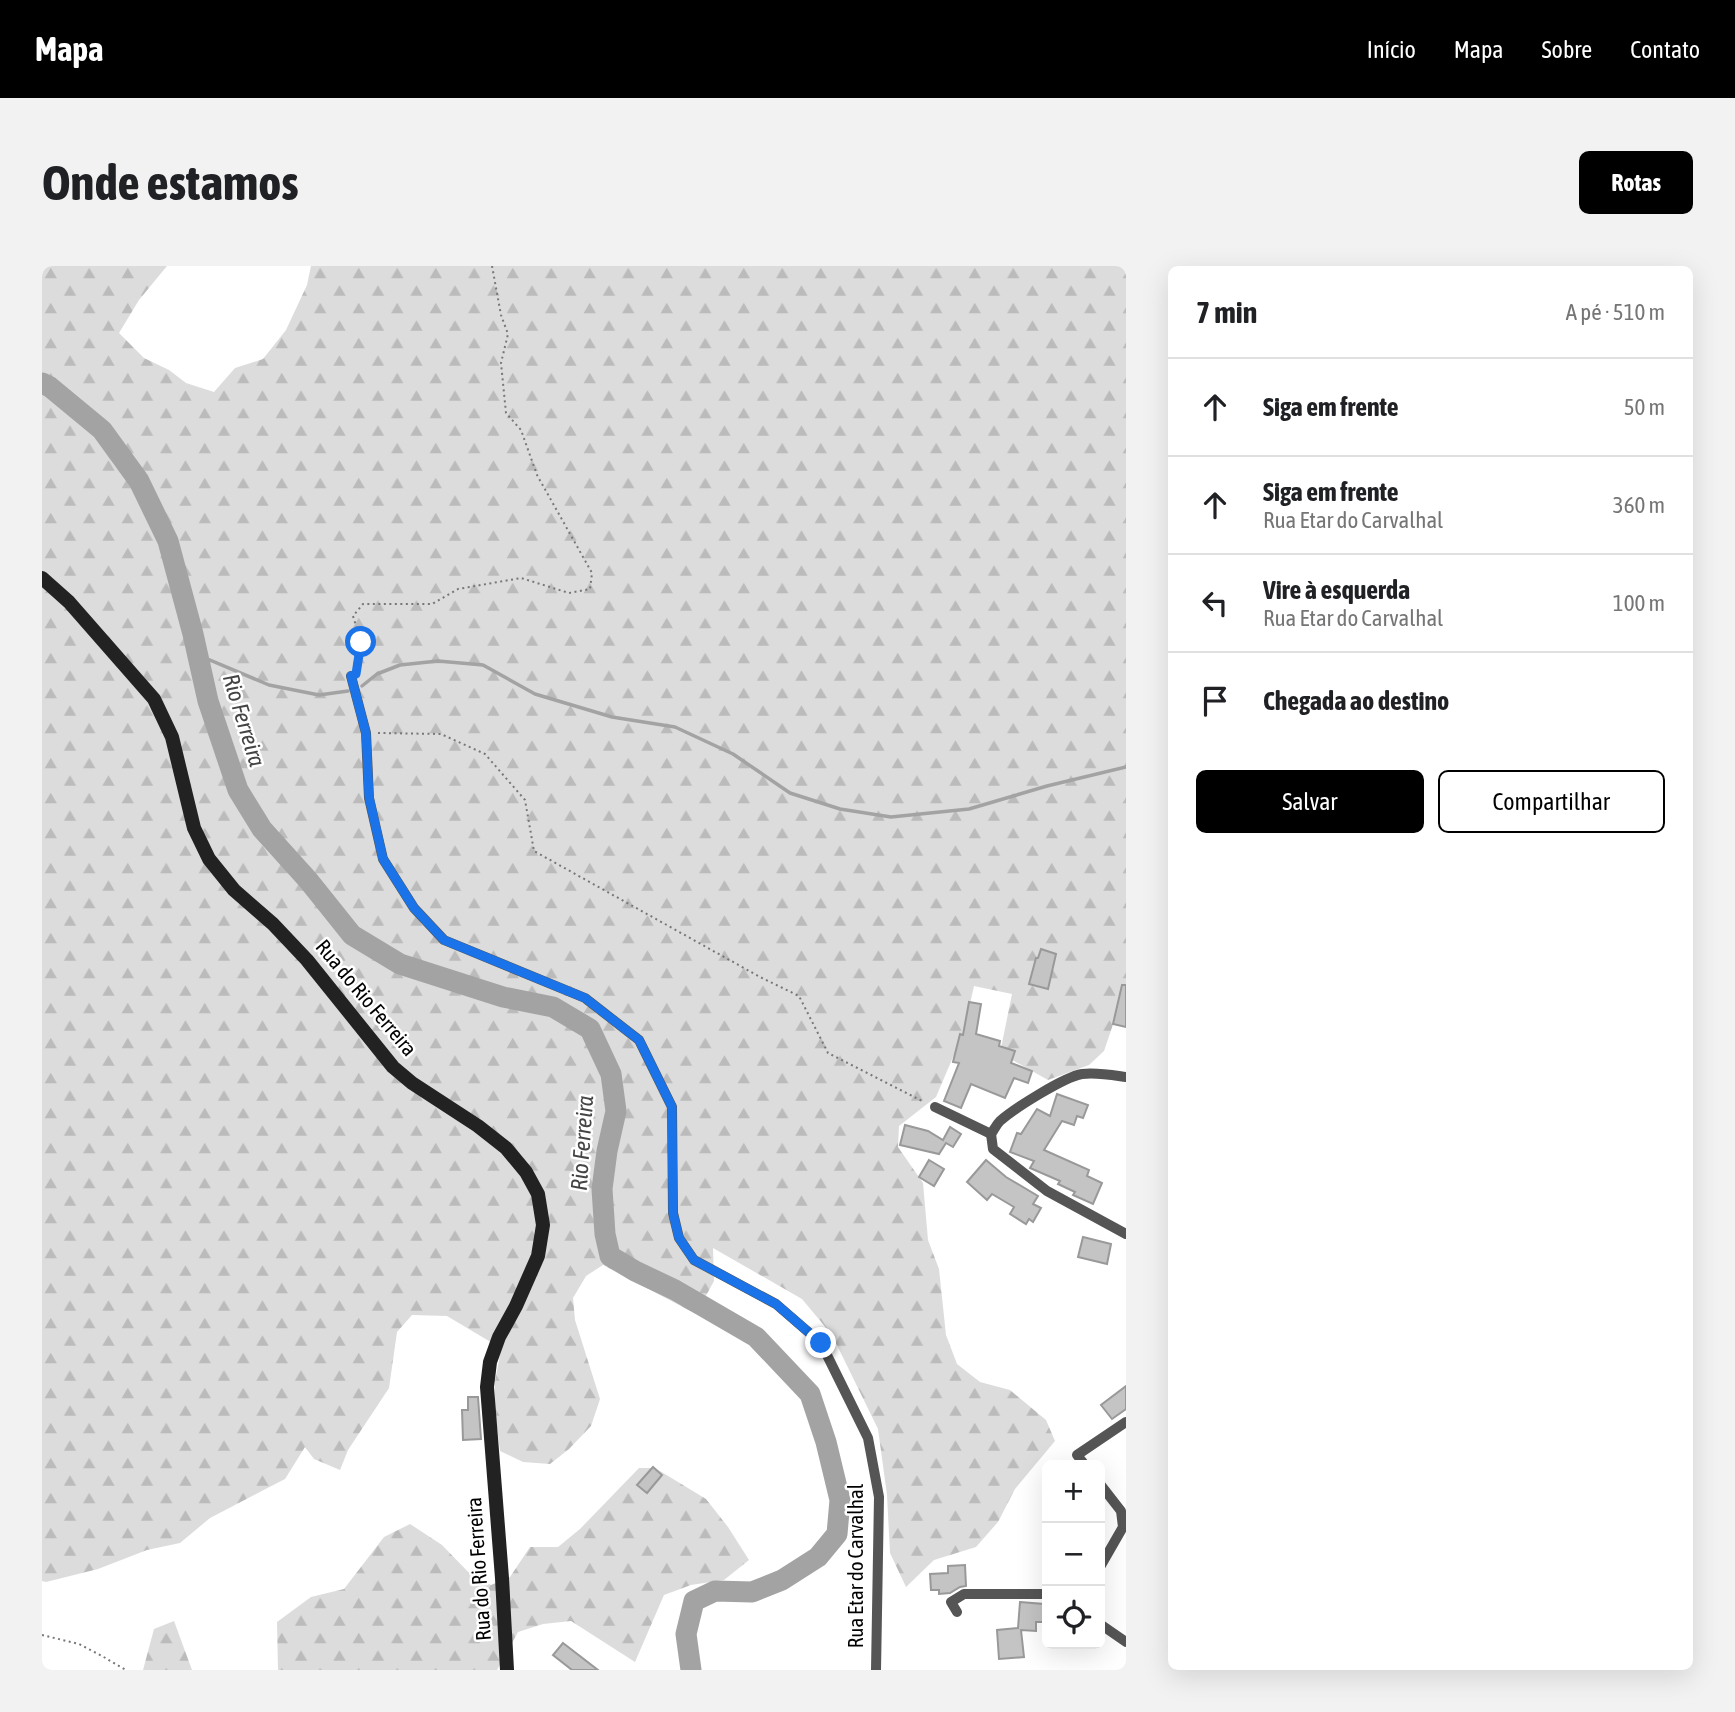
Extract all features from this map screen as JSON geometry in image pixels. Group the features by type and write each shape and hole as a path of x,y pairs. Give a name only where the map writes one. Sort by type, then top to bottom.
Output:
{"street":[{"name":"Rua do Rio Ferreira","path":"42,578 69,603 154,699 172,737 194,828 209,859 234,890 273,924 307,960 393,1067 431,1096 478,1126 506,1149 526,1172 538,1194 543,1224 538,1256 499,1337 490,1362 487,1387 507,1670"},
{"name":"Rua Etar do Carvalhal","path":"351,676 366,733 369,797 383,859 414,908 444,940 585,998 639,1040 672,1107 673,1213 679,1238 694,1260 776,1304 821,1343 867,1438 879,1497 876,1670"},
{"path":"1126,1077 1080,1074 1017,1109 998,1123 991,1135 993,1149 1023,1174 1047,1191 1126,1234"},
{"path":"935,1107 991,1135"},
{"path":"1081,1460 1077,1455 1126,1422"},
{"path":"1105,1490 1121,1511 1123,1527 1105,1558"},
{"path":"957,1612 951,1602 964,1594 1042,1594"},
{"path":"1105,1628 1126,1642"}],"path":[{"path":"351,676 356,674 361,642 353,616 363,604 432,604 457,589 521,578 569,593 590,589 592,573 537,475 521,430 506,413 501,363 508,334 501,315 492,266"},
{"path":"366,733 441,734 485,754 525,800 534,851 799,996 828,1053 935,1107"},
{"path":"42,1635 79,1644 126,1670"}],"green space":[{"path":"42,266 167,266 139,300 119,333 144,358 169,370 186,383 214,392 235,368 263,359 286,330 307,285 311,266 1126,266 1126,996 1123,995 1104,1051 1089,1065 1048,1080 1000,1053 1012,994 974,986 964,1031 936,1097 899,1126 898,1147 923,1183 928,1240 939,1269 946,1335 957,1364 980,1382 1010,1390 1046,1420 1055,1441 1015,1489 998,1522 976,1547 934,1560 906,1587 890,1553 887,1495 878,1429 832,1335 802,1299 713,1248 714,1281 696,1314 603,1265 586,1276 573,1298 575,1320 600,1399 591,1426 550,1464 523,1462 500,1451 495,1411 495,1381 500,1355 494,1344 447,1316 412,1315 397,1332 389,1388 348,1450 340,1470 314,1459 305,1447 285,1479 210,1518 180,1543 147,1550 98,1569 42,1581"},
{"path":"639,1468 655,1468 706,1499 749,1560 724,1580 691,1585 664,1595 635,1662 571,1621 543,1624 518,1632 497,1670 278,1670 277,1622 311,1597 344,1589 384,1537 410,1524 442,1545 474,1578 491,1585 510,1577 530,1547 558,1547 580,1529"},
{"path":"174,1621 192,1670 143,1670 154,1629"}],"building":[{"path":"1041,949 1056,954 1048,989 1029,984"},
{"path":"1122,985 1126,985 1126,1027 1113,1024"},
{"path":"969,1002 981,1004 976,1034 1000,1041 999,1046 1015,1051 1011,1063 1032,1071 1028,1083 1014,1078 1005,1098 971,1084 961,1108 944,1101 959,1063 953,1062 960,1034 963,1035"},
{"path":"1057,1094 1088,1105 1083,1118 1077,1116 1074,1125 1062,1121 1044,1150 1089,1170 1087,1176 1102,1183 1093,1204 1073,1195 1075,1192 1058,1184 1060,1181 1030,1168 1034,1161 1010,1152 1017,1133 1021,1134 1037,1109 1050,1116"},
{"path":"905,1125 928,1131 943,1140 950,1127 961,1134 953,1147 946,1143 939,1154 900,1145"},
{"path":"929,1160 944,1169 934,1186 919,1177"},
{"path":"986,1160 1006,1177 1038,1196 1033,1204 1041,1208 1033,1222 1029,1219 1026,1224 1010,1214 1014,1207 992,1194 987,1200 967,1182"},
{"path":"1083,1237 1111,1244 1107,1264 1078,1257"},
{"path":"1126,1386 1126,1409 1112,1419 1101,1405"},
{"path":"468,1397 478,1397 481,1439 463,1440 462,1410 468,1410"},
{"path":"653,1467 662,1475 647,1493 637,1485"},
{"path":"965,1565 966,1586 950,1593 939,1594 939,1590 931,1590 930,1574 948,1573 948,1566"},
{"path":"1020,1602 1042,1604 1042,1622 1036,1622 1036,1631 1021,1630 1024,1657 999,1659 997,1630 1018,1628"},
{"path":"563,1643 598,1670 572,1670 553,1655"}],"waterway":[{"name":"Rio Ferreira","path":"42,383 102,430 139,481 168,541 208,701 238,790 262,829 352,935 400,964 503,997 553,1007 590,1029 611,1074 616,1111 602,1189 605,1234 610,1256 756,1337 810,1394 826,1442 840,1500 837,1534 818,1557 782,1580 752,1592 715,1591 694,1601 686,1634 691,1670"},
{"path":"198,655 269,685 319,695 348,691"},
{"path":"362,686 377,674 400,665 438,661 483,665 535,694 612,717 675,727 733,754 790,793 840,809 891,817 969,809 1126,767"}],"route":[{"path":"361,642 356,674 351,676 366,733 369,797 383,859 414,908 444,940 585,998 639,1040 672,1107 673,1213 679,1238 694,1260 776,1304 821,1343"}]}
